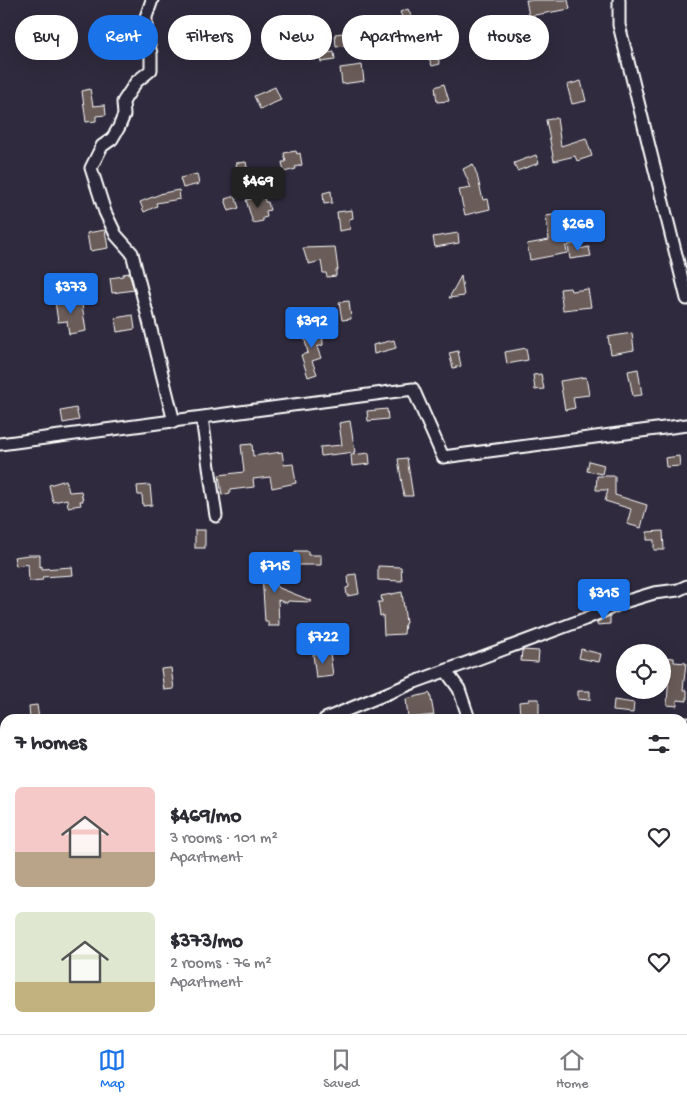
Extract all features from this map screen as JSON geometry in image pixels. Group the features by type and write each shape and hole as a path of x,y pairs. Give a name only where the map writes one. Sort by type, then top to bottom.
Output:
{"street":[{"path":"152,0 146,17 146,36 151,53 151,70 136,82 124,102 124,115 119,127 112,139 102,146 91,168 116,235 132,253 174,422"},
{"path":"619,0 619,25 687,300"},
{"path":"0,444 413,389 443,458 687,424"},
{"path":"202,418 216,516"},
{"path":"337,714 387,693 585,619 624,602 654,593 678,590 687,586"},
{"path":"446,671 459,689 467,714"}],"building":[{"path":"526,0 568,0 570,9 529,15"},
{"path":"408,9 411,15 401,15 400,12"},
{"path":"342,33 342,46 336,47 335,34"},
{"path":"332,52 334,52 335,60 321,62 320,60 332,60"},
{"path":"430,60 439,60 440,64 432,66"},
{"path":"362,65 364,81 342,84 340,68"},
{"path":"581,81 586,101 572,104 567,85"},
{"path":"444,84 449,101 437,102 435,87"},
{"path":"275,87 281,100 260,109 254,96"},
{"path":"90,89 93,106 105,105 106,115 96,116 96,121 86,122 82,91"},
{"path":"557,118 561,146 586,138 592,156 577,161 575,156 554,161 546,120"},
{"path":"296,151 297,154 300,153 302,165 295,167 296,169 284,172 282,162 286,162 284,153"},
{"path":"536,155 539,163 517,171 514,163"},
{"path":"246,162 248,172 261,170 263,178 239,182 236,163"},
{"path":"473,164 483,200 488,199 490,209 465,215 459,190 471,188 463,169"},
{"path":"197,174 199,184 183,188 180,178"},
{"path":"179,190 180,199 156,203 157,206 144,212 140,202 163,193"},
{"path":"331,191 332,203 324,204 323,193"},
{"path":"235,196 239,208 229,211 225,199"},
{"path":"264,196 270,210 266,211 267,217 263,218 263,221 253,223 246,200"},
{"path":"352,210 353,218 349,219 350,229 339,231 337,212"},
{"path":"560,214 567,253 530,260 527,244 549,240 546,216"},
{"path":"105,230 108,248 90,251 87,233"},
{"path":"458,233 459,243 435,247 433,237"},
{"path":"578,243 579,249 589,247 591,256 570,259 568,245"},
{"path":"335,247 338,270 336,270 336,276 327,277 326,273 323,273 321,261 309,264 303,248"},
{"path":"129,273 134,290 112,293 110,278"},
{"path":"461,276 464,296 449,298"},
{"path":"570,288 571,291 588,289 591,307 563,310 560,289"},
{"path":"81,298 86,331 69,334 67,321 58,322 55,301"},
{"path":"349,301 351,319 342,320 339,302"},
{"path":"133,315 135,329 117,332 115,318"},
{"path":"322,326 323,345 317,347 321,358 312,361 317,374 308,377 301,355 308,353 303,332 310,330 310,327"},
{"path":"632,333 634,350 611,354 608,337"},
{"path":"394,340 396,348 374,354 373,345"},
{"path":"526,348 528,360 507,364 505,352"},
{"path":"458,351 461,366 453,368 449,353"},
{"path":"638,369 642,395 633,396 628,371"},
{"path":"541,374 544,389 535,390 533,375"},
{"path":"586,377 589,395 573,397 575,408 565,410 560,381"},
{"path":"76,408 79,420 63,423 61,411"},
{"path":"387,409 388,419 368,421 367,411"},
{"path":"350,421 355,452 321,456 320,447 342,445 339,423"},
{"path":"252,444 253,456 282,452 284,465 293,464 296,483 272,488 270,477 253,479 254,487 230,490 230,493 222,495 219,475 244,472 241,445"},
{"path":"369,453 370,464 352,466 351,455"},
{"path":"679,456 680,466 666,467 665,458"},
{"path":"407,458 413,496 404,496 398,459"},
{"path":"589,461 604,465 602,474 587,471"},
{"path":"597,476 615,476 615,495 647,505 641,528 627,524 631,509 605,501 608,490 596,490"},
{"path":"66,480 69,492 81,491 83,501 80,501 81,505 68,507 67,499 53,502 49,485"},
{"path":"150,485 152,505 143,506 142,495 138,495 137,486"},
{"path":"195,530 205,530 205,548 195,548"},
{"path":"663,531 664,550 654,550 654,540 647,540 647,532"},
{"path":"295,551 308,551 308,555 321,555 321,565 295,565"},
{"path":"40,555 40,567 42,566 42,569 72,567 73,575 42,577 43,580 29,581 28,564 16,566 14,557"},
{"path":"274,559 277,587 312,601 288,601 287,603 278,600 279,626 268,626 268,621 265,621 263,560"},
{"path":"378,566 401,567 402,581 378,580"},
{"path":"356,574 359,594 347,596 346,588 349,587 348,575"},
{"path":"402,592 406,623 404,634 384,635 383,615 380,616 378,602 382,602 381,596"},
{"path":"610,616 610,624 597,625 597,622"},
{"path":"581,649 601,654 599,662 579,658"},
{"path":"522,650 539,651 538,662 521,661"},
{"path":"330,652 333,676 316,678 313,654"},
{"path":"671,658 674,658 674,662 686,663 683,690 687,690 687,701 677,700 677,706 667,705 667,699 671,699"},
{"path":"171,668 174,689 164,690 161,669"},
{"path":"578,691 590,691 590,700 578,699"},
{"path":"430,693 434,714 408,714 406,699"},
{"path":"529,699 539,699 539,714 520,714 519,702 529,701"},
{"path":"614,700 634,703 633,713 613,711"},
{"path":"37,705 38,714 30,714 29,706"}]}
